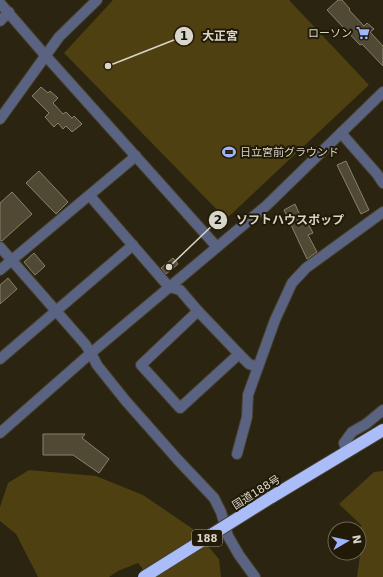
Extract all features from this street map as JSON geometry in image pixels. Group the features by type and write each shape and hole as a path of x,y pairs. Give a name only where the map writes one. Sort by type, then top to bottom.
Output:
{"highway":[{"name":"国道188号","path":"144,577 270,498 383,430"}],"street":[{"path":"0,119 59,37 97,0"},
{"path":"0,3 217,246"},
{"path":"0,21 9,12"},
{"path":"0,432 91,353 266,206 383,92"},
{"path":"341,132 378,174 383,183"},
{"path":"0,270 136,156"},
{"path":"90,196 169,287 180,290 239,354 249,364 258,368"},
{"path":"237,454 247,417 248,395 275,320 292,283 306,268 383,212"},
{"path":"0,359 133,245"},
{"path":"0,247 85,344 97,365 125,400 182,465 214,498 221,512 228,536 256,577"},
{"path":"198,311 141,365 180,408 239,354"},
{"path":"347,452 344,443 352,432 366,424 383,410"}],"shaded area":[{"name":"日立宮前グラウンド","path":"113,0 289,0 369,85 226,219 64,53"},
{"path":"29,470 96,476 143,495 193,529 219,559 221,577 149,577 138,563 118,571 109,577 38,577 16,534 0,521 0,507 8,483"},
{"path":"383,471 383,577 357,577 359,561 367,561 367,521 357,521 339,504 374,472"}],"building":[{"path":"338,0 342,0 364,26 367,23 374,29 370,32 383,46 383,66 362,44 360,45 327,10"},
{"path":"41,87 48,93 50,91 58,98 53,103 63,114 66,112 72,118 74,116 82,124 72,132 66,126 63,129 58,123 54,127 45,117 49,113 32,96"},
{"path":"346,161 369,210 361,214 337,165"},
{"path":"39,171 68,202 56,214 26,183"},
{"path":"12,192 32,214 2,241 0,241 0,203"},
{"path":"295,204 301,218 304,216 313,233 308,235 317,252 307,259 284,210"},
{"path":"34,253 45,266 35,275 24,262"},
{"path":"173,258 178,264 166,274 161,268"},
{"path":"8,278 17,289 0,304 0,285"},
{"path":"43,434 85,434 82,438 109,459 99,473 73,455 43,455"}],"place":[{"name":"ローソン","path":"363,33"},
{"name":"大正宮","path":"108,66"},
{"name":"日立宮前グラウンド","path":"229,152"},
{"name":"ソフトハウスポップ","path":"169,267"}]}
